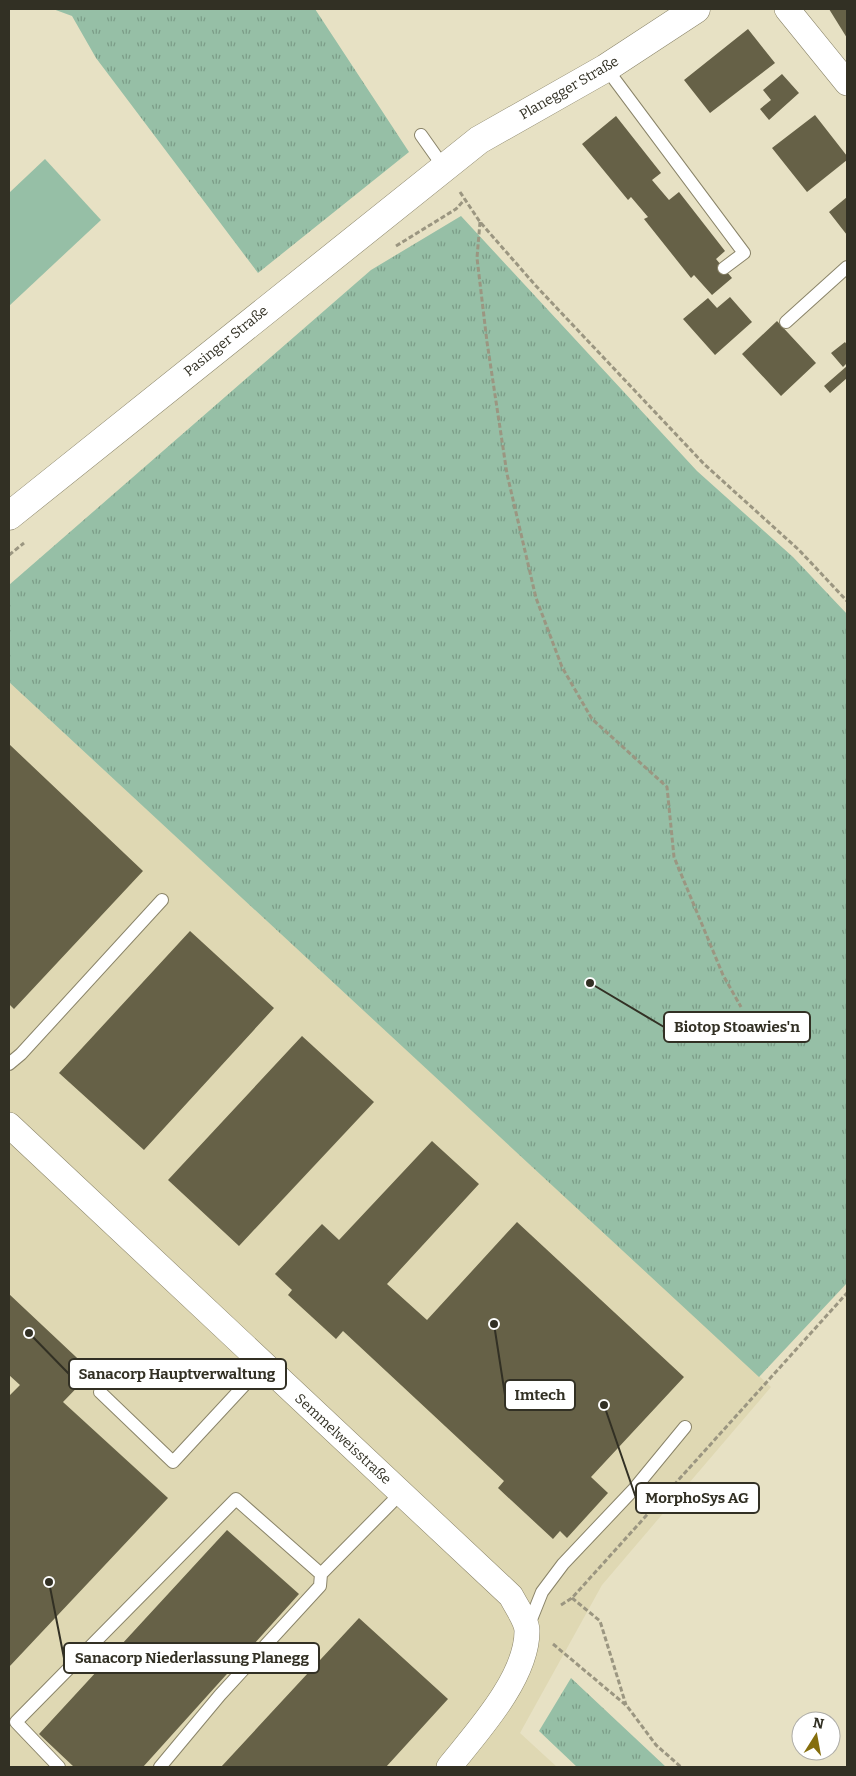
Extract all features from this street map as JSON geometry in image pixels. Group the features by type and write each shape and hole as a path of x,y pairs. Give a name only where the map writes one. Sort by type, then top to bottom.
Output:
{"main road":[{"name":"Planegger Straße","path":"444,169 479,140 606,68 669,21 696,9"},
{"name":"Pasinger Straße","path":"9,516 268,307 444,169"}],"street":[{"path":"787,9 847,83"},
{"name":"Semmelweisstraße","path":"9,1125 511,1596 527,1629"},
{"path":"450,1767 494,1711 523,1658 527,1629"}],"lane":[{"path":"606,68 744,253 724,268"},
{"path":"421,135 444,169"},
{"path":"786,322 847,267"},
{"path":"9,1064 21,1054 162,900"},
{"path":"100,1392 173,1462 263,1365"},
{"path":"527,1629 542,1592 563,1564 634,1489 685,1427"},
{"path":"160,1767 220,1695 320,1586 321,1574 401,1493"},
{"path":"59,1767 16,1722 236,1499 321,1574"}],"path":[{"path":"444,169 480,222 536,286 704,464 799,550 847,601"},
{"path":"480,222 477,258 488,352 507,474 536,598 562,668 592,719 667,787 674,857 723,975 741,1007"},
{"path":"556,1608 572,1598 847,1293"},
{"path":"572,1598 600,1621 627,1706"},
{"path":"527,1629 557,1647 627,1706 656,1745 681,1767"}],"shaded area":[{"path":"9,682 771,1387 602,1585 520,1733 557,1767 9,1767"}],"green space":[{"path":"53,9 315,9 409,152 258,273 96,58 72,16"},
{"path":"45,159 101,220 9,306 9,193"},
{"path":"461,216 697,471 793,557 847,614 847,1283 759,1377 9,682 9,585 371,270"},
{"path":"571,1678 666,1767 577,1767 539,1731"}],"building":[{"path":"829,9 847,9 847,38"},
{"path":"748,29 775,63 710,113 684,80"},
{"path":"782,74 799,93 769,120 760,109 771,100 763,90"},
{"path":"815,115 847,156 847,160 807,192 772,148"},
{"path":"616,116 661,173 652,180 669,200 679,192 725,251 716,259 732,278 712,295 694,275 691,278 644,219 648,217 631,197 628,200 582,144"},
{"path":"847,197 847,235 829,212"},
{"path":"730,297 752,322 715,355 683,319 708,298 717,308"},
{"path":"777,321 816,363 781,396 742,354"},
{"path":"845,342 847,345 847,363 843,367 831,353"},
{"path":"847,366 847,378 830,393 824,386"},
{"path":"9,744 143,871 14,1009 9,1004"},
{"path":"190,931 274,1008 144,1150 59,1073"},
{"path":"302,1036 374,1102 239,1246 168,1180"},
{"path":"432,1141 479,1184 387,1284 427,1320 517,1222 684,1377 591,1477 608,1493 567,1538 560,1531 553,1539 498,1488 504,1481 343,1331 336,1339 288,1295 292,1290 275,1274 322,1224 339,1240"},
{"path":"9,1294 92,1372 63,1402 168,1498 9,1667 9,1396 20,1385 9,1375"},
{"path":"227,1530 299,1594 143,1767 74,1767 39,1734"},
{"path":"359,1618 448,1699 386,1767 221,1767"}],"place":[{"name":"Biotop Stoawies'n","path":"590,983"},
{"name":"Imtech","path":"494,1324"},
{"name":"Sanacorp Hauptverwaltung","path":"29,1333"},
{"name":"MorphoSys AG","path":"604,1405"},
{"name":"Sanacorp Niederlassung Planegg","path":"49,1582"}]}
